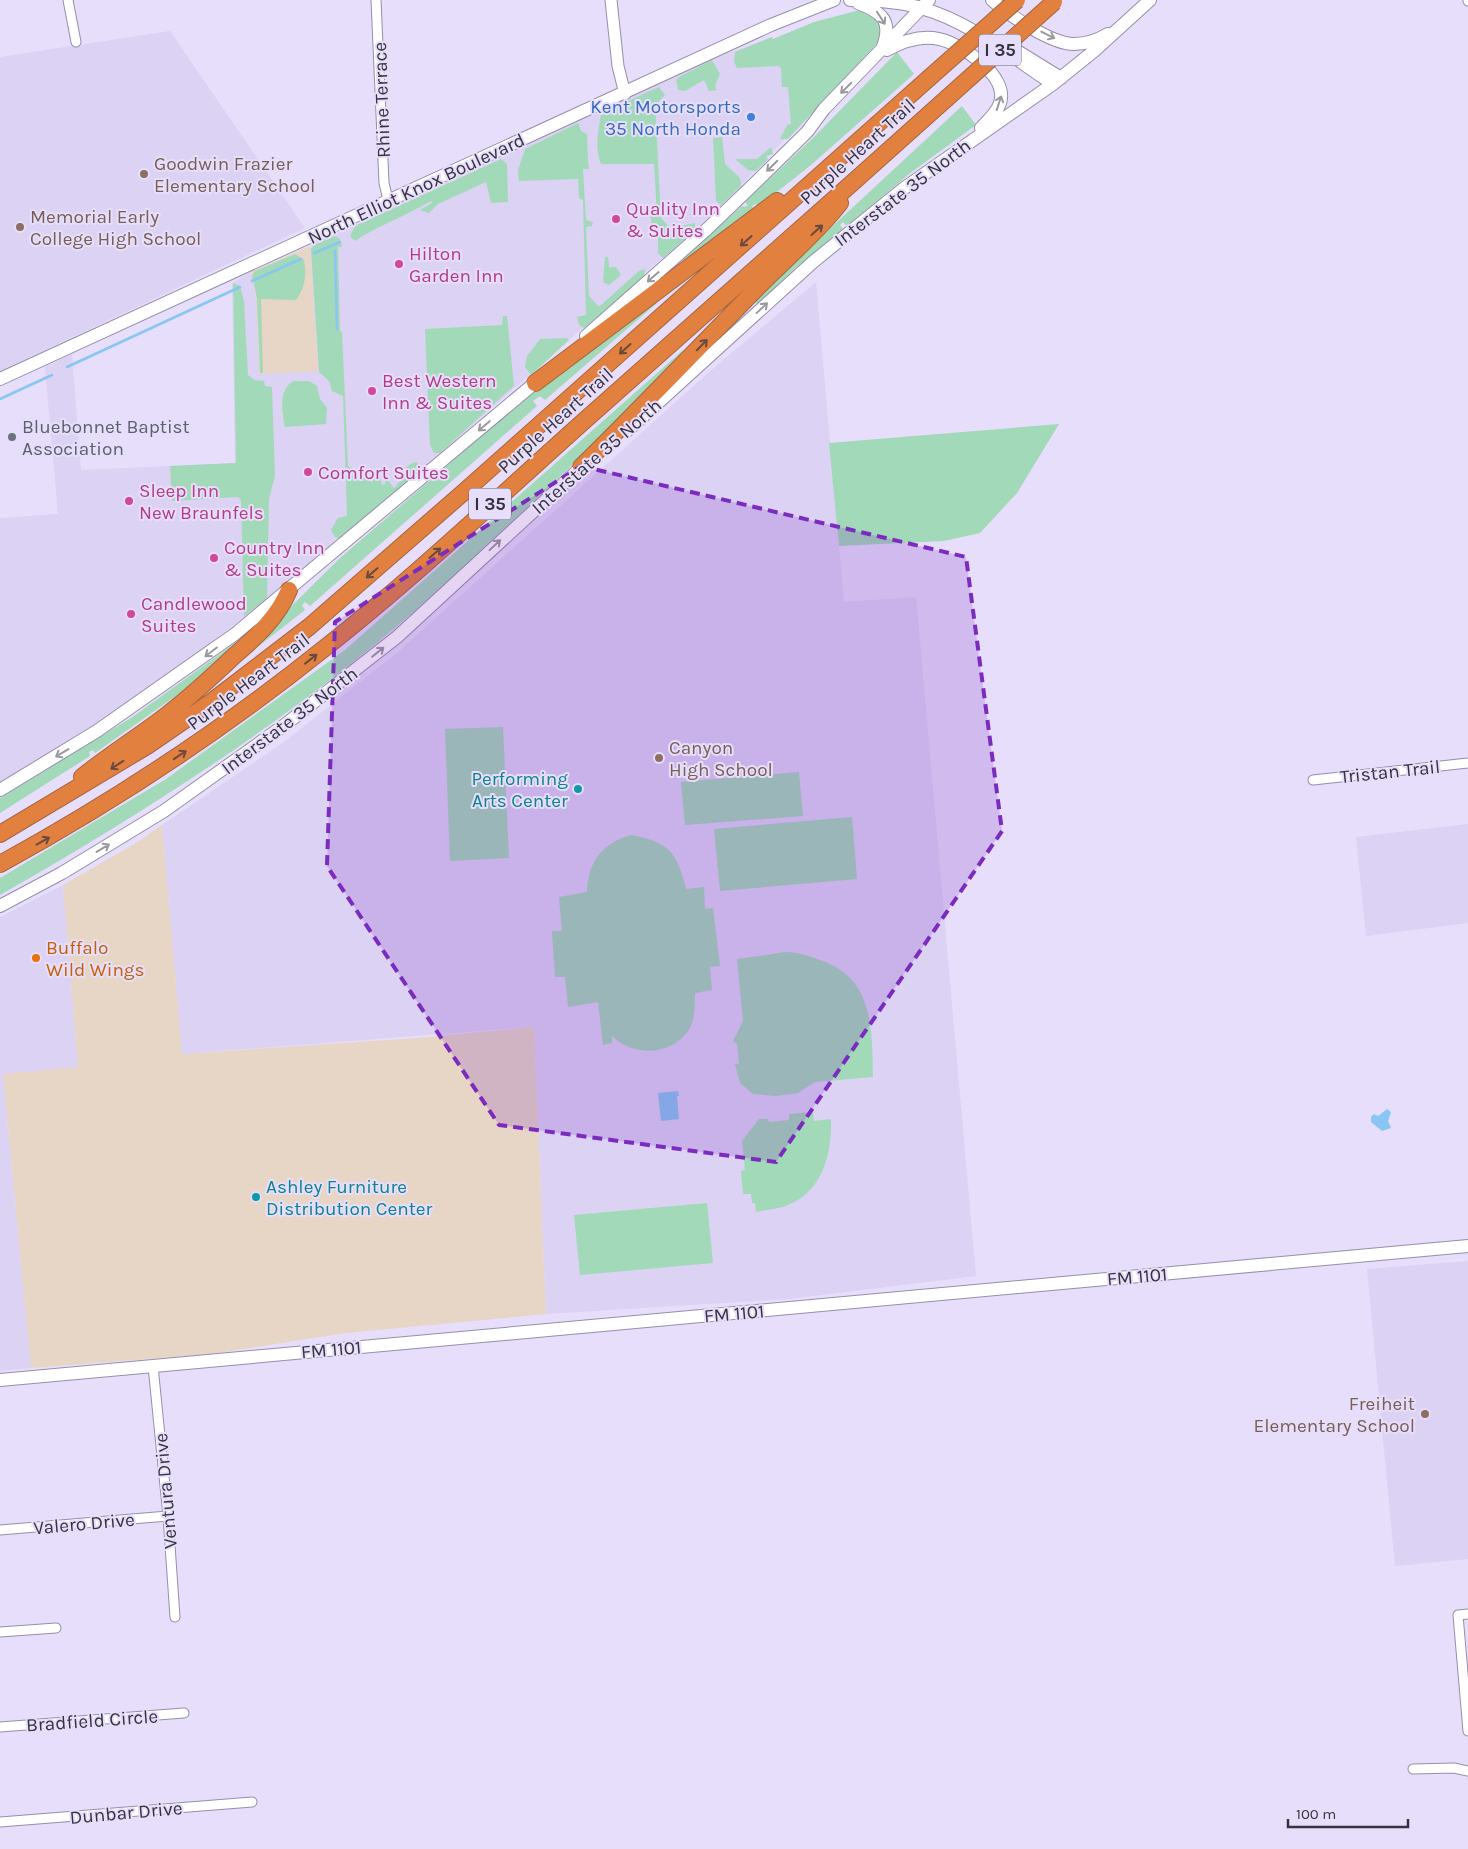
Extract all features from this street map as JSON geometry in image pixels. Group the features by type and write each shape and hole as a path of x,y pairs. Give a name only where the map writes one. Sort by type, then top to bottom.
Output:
{"highway":[{"name":"Purple Heart Trail","path":"0,834 42,811 147,746 211,702 309,627 638,338 1017,0"},
{"name":"Purple Heart Trail","path":"0,864 57,833 154,773 230,720 329,645 1056,1"},
{"path":"535,383 762,212 821,173"},
{"path":"581,467 779,266 825,223 859,177"},
{"path":"42,811 104,759 169,713 228,662 268,624 283,605 289,590"}],"main road":[{"name":"North Elliot Knox Boulevard","path":"0,379 388,200 625,94 771,25 834,0"},
{"path":"850,0 927,2 965,27 1057,81"},
{"path":"850,0 879,12 885,21 887,37 880,53"},
{"path":"992,0 1013,16 1064,42 1074,44 1099,39 1123,25"},
{"name":"Interstate 35 North","path":"0,906 62,873 164,811 282,727 397,637 581,467 628,430 812,262 903,189 1057,81 1150,0"},
{"path":"0,790 130,710 235,634 535,383 707,229 807,132 824,109 880,53 927,2"},
{"path":"880,53 911,39 939,39 953,44 978,60 992,73 999,84 1000,103 996,111 970,141"},
{"name":"FM 1101","path":"0,1380 1468,1246"}],"street":[{"path":"68,0 76,42"},
{"name":"Rhine Terrace","path":"376,0 384,183 388,200"},
{"path":"611,0 618,66 625,94"},
{"name":"Tristan Trail","path":"1313,780 1468,763"},
{"name":"Ventura Drive","path":"153,1366 168,1516 175,1617"},
{"name":"Valero Drive","path":"0,1530 168,1516"},
{"path":"1463,1614 1468,1726"},
{"path":"0,1632 56,1628"},
{"name":"Bradfield Circle","path":"0,1727 184,1713"},
{"path":"1413,1769 1454,1768 1467,1770 1468,1760"},
{"name":"Dunbar Drive","path":"0,1822 252,1802"}],"highlighted area":[{"path":"581,466 966,557 1002,831 776,1162 499,1125 327,866 335,622"}],"shaded area":[{"name":"Goodwin Frazier Elementary School","path":"170,31 305,228 0,371 0,57"},
{"path":"772,37 813,110 721,206 439,455 263,602 184,663 99,722 0,782 0,518 58,514 45,367 72,354 81,470 235,463 232,283 251,272 256,297 318,371 310,246 702,63"},
{"path":"310,246 318,371 259,374 256,297 251,272"},
{"name":"Canyon High School","path":"816,282 844,602 916,597 976,1276 789,1299 546,1314 534,1027 182,1054 162,825 284,742 398,652 709,372"},
{"path":"1468,824 1468,923 1366,936 1356,837"},
{"path":"162,825 182,1054 417,1038 534,1027 546,1314 346,1333 211,1354 31,1368 3,1074 78,1067 63,885 138,842"},
{"path":"63,885 78,1067 3,1075 31,1368 0,1371 0,917"},
{"name":"Freiheit Elementary School","path":"1468,1261 1468,1559 1395,1566 1367,1269"}],"green space":[{"path":"860,10 866,12 877,22 880,31 879,41 788,139 780,139 787,125 791,124 788,87 782,87 781,68 778,66 737,68 734,62 735,52 814,22"},
{"path":"897,52 914,74 811,165 759,206 756,204 752,206 754,210 738,219 686,263 682,259 742,206 748,205 745,202 813,138"},
{"path":"712,60 720,74 715,86 717,90 709,91 704,80 685,91 678,90 676,80 679,77"},
{"path":"659,87 665,95 655,105 661,218 670,228 695,223 695,230 663,258 658,253 658,228 651,228 651,215 657,215 654,164 601,164 597,144 601,113"},
{"path":"962,106 976,125 909,174 847,226 843,222 840,225 843,229 793,270 758,305 753,300"},
{"path":"578,123 581,131 587,134 589,169 583,169 586,220 593,222 592,226 586,227 589,296 598,306 601,305 639,271 645,269 644,277 584,328 579,325 577,317 586,315 583,200 579,198 578,179 519,181 518,170 525,149"},
{"path":"722,137 725,164 740,178 741,186 721,205 716,201 713,138"},
{"path":"771,147 773,154 766,156 768,159 756,171 748,170 735,159 757,159"},
{"path":"501,159 507,164 508,202 491,203 486,182 438,204 429,213 420,210 432,203 431,201 355,241 350,236 355,226"},
{"path":"335,236 340,239 342,247 338,247 340,331 342,332 348,466 372,482 376,476 380,477 382,485 385,484 386,478 394,488 402,479 402,473 408,466 417,462 418,467 417,474 412,479 409,479 410,481 346,535 344,533 342,539 335,537 331,530 338,518 347,516 343,396 332,391 329,381 319,372 311,249 314,245"},
{"path":"295,254 304,260 305,270 303,286 296,300 261,299 263,373 260,373 257,298 252,276 255,271"},
{"path":"605,257 608,257 609,267 616,267 621,275 609,285 603,282"},
{"path":"233,283 240,286 244,301 248,375 255,380 264,381 265,386 272,387 275,476 269,499 267,599 244,616 241,500 238,497 172,501 170,466 236,463"},
{"path":"656,298 657,303 545,400 540,396 533,401 537,406 310,606 305,602 302,605 305,610 223,674 340,558 533,392"},
{"path":"503,316 507,316 514,386 440,453 434,453 430,445 425,329 502,325"},
{"path":"567,338 569,340 531,375 525,367 527,356 540,339"},
{"path":"683,350 687,354 624,415 518,516 375,645 225,756 136,814 0,895 0,878 166,779 345,650"},
{"path":"294,381 309,381 317,386 320,399 327,408 326,424 285,427 282,408 283,395 285,389"},
{"path":"1059,424 1017,493 980,533 944,541 839,546 829,443"},
{"path":"238,641 240,644 177,695 95,753 93,750 89,752 90,756 0,813 0,798 131,718"},
{"path":"503,727 509,858 450,861 445,729"},
{"path":"799,772 803,816 685,825 681,782"},
{"path":"852,817 857,879 720,891 714,829"},
{"path":"631,835 663,845 675,858 683,876 686,889 704,887 705,909 713,908 720,966 710,967 712,990 695,993 695,1008 688,1031 671,1046 651,1051 630,1047 612,1036 612,1043 603,1045 598,1002 568,1007 565,977 555,977 552,931 562,931 559,897 587,892 590,872 598,855 612,843"},
{"path":"786,952 820,960 838,968 851,979 860,992 870,1024 873,1077 815,1082 798,1093 776,1096 753,1094 740,1083 735,1064 739,1064 737,1044 733,1041 743,1021 737,959"},
{"path":"813,1112 814,1121 831,1119 827,1160 816,1183 796,1201 783,1207 756,1212 751,1194 743,1194 741,1171 745,1170 742,1141 759,1119 768,1119 769,1122 789,1120 789,1114"},
{"path":"707,1203 713,1263 580,1275 574,1215"}],"water":[{"path":"678,1091 679,1119 661,1121 658,1093"},
{"path":"1387,1109 1391,1112 1388,1121 1391,1128 1382,1131 1371,1122 1371,1117 1374,1114 1378,1116"}],"waterway":[{"path":"314,253 340,242"},
{"path":"335,251 337,329"},
{"path":"252,281 301,259"},
{"path":"67,367 240,287"},
{"path":"0,399 52,375"}],"place":[{"name":"Kent Motorsports 35 North Honda","path":"751,117"},
{"name":"Goodwin Frazier Elementary School","path":"144,174"},
{"name":"Quality Inn & Suites","path":"616,219"},
{"name":"Memorial Early College High School","path":"20,227"},
{"name":"Hilton Garden Inn","path":"399,264"},
{"name":"Best Western Inn & Suites","path":"372,391"},
{"name":"Bluebonnet Baptist Association","path":"12,437"},
{"name":"Comfort Suites","path":"308,472"},
{"name":"Sleep Inn New Braunfels","path":"129,501"},
{"name":"Country Inn & Suites","path":"214,558"},
{"name":"Candlewood Suites","path":"131,614"},
{"name":"Canyon High School","path":"659,758"},
{"name":"Performing Arts Center","path":"578,789"},
{"name":"Buffalo Wild Wings","path":"36,958"},
{"name":"Ashley Furniture Distribution Center","path":"256,1197"},
{"name":"Freiheit Elementary School","path":"1425,1414"}]}
